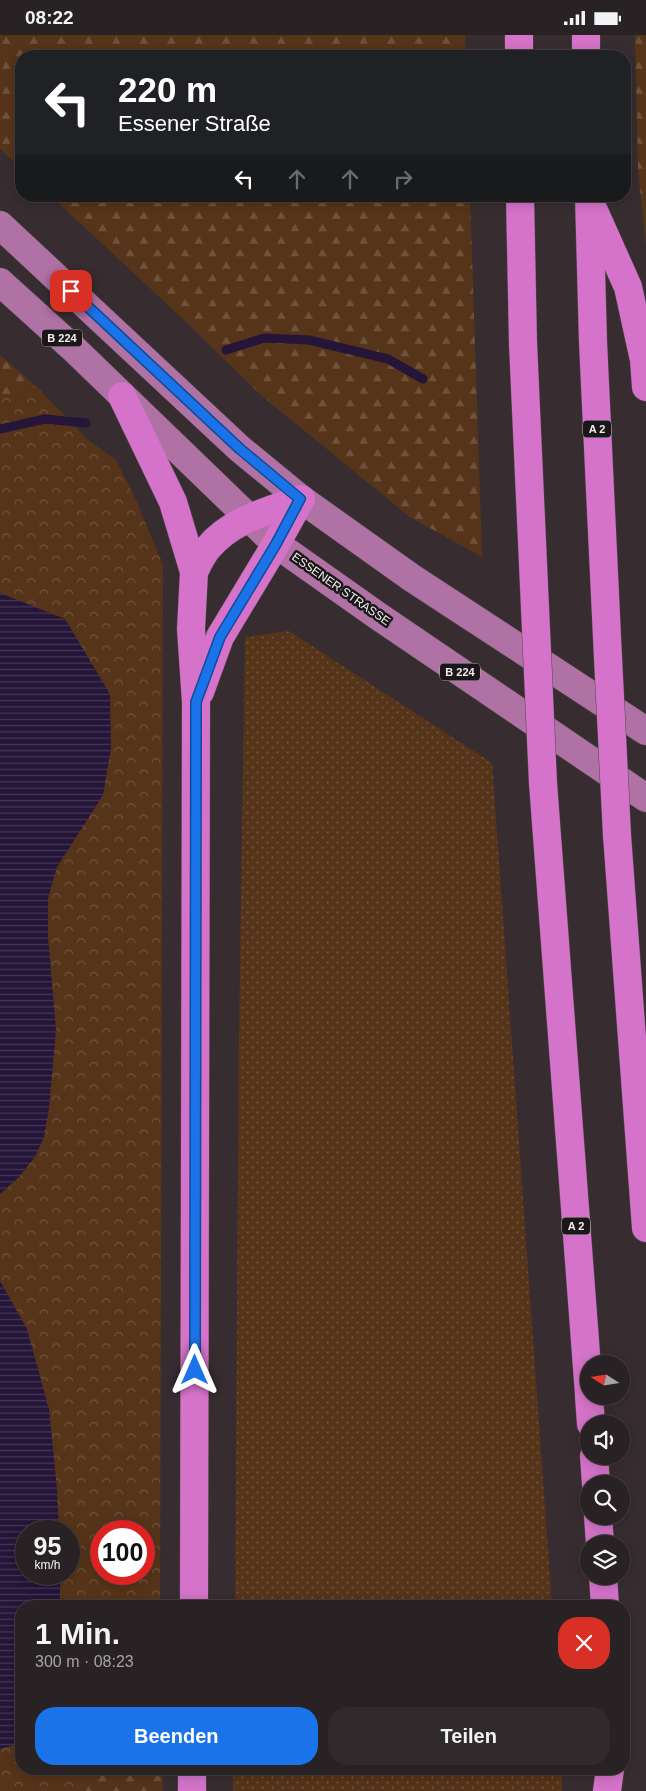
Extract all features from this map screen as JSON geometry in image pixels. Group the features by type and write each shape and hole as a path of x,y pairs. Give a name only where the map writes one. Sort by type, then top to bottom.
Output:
{"highway":[{"path":"519,35 519,50"},
{"path":"586,35 586,50"},
{"name":"A 2","path":"520,202 523,343 543,783 562,1059 586,1355"},
{"name":"A 2","path":"589,202 593,342 608,658 618,835 646,1228"},
{"path":"591,202 628,287 644,361 646,387"},
{"path":"122,396 173,502 194,572 191,629 196,702 194,1600"},
{"path":"194,572 208,549 226,532 248,518 300,499"},
{"path":"196,702 220,637 276,544 300,499"},
{"path":"604,1585 605,1600"},
{"path":"192,1775 192,1791"},
{"path":"607,1791 609,1775"},
{"path":"619,1775 620,1791"}],"main road":[{"path":"0,225 240,449 300,499 412,579 646,731"},
{"name":"ESSENER STRASSE","path":"0,282 75,350 276,544 378,616 646,798"}],"green space":[{"path":"0,35 465,35 466,50 15,50 15,163 0,149"},
{"path":"635,35 646,35 646,244 638,172"},
{"path":"57,202 470,202 482,557 410,517 262,396"},
{"path":"0,355 37,387 0,399"},
{"path":"37,387 88,440 116,460 133,493 163,565 160,1600 15,1600 15,1775 97,1775 77,1791 0,1791 0,399"},
{"path":"289,631 492,763 552,1600 235,1600 239,1039 245,637"},
{"path":"97,1775 162,1775 163,1791 77,1791"},
{"path":"233,1775 562,1775 562,1791 233,1791"}],"shaded area":[{"path":"0,593 65,619 110,694 111,748 103,795 57,867 48,898 48,936 56,1030 49,1108 44,1137 35,1157 19,1177 0,1194"},
{"path":"0,1281 27,1329 49,1409 58,1520 15,1520 15,1585 60,1585 60,1600 15,1600 15,1744 0,1749"}],"waterway":[{"path":"226,350 264,338 309,340 388,359 423,379"},
{"path":"0,429 45,419 86,423"}],"route":[{"path":"71,291 240,449 300,499 276,544 220,637 196,702 195,1370"}]}
